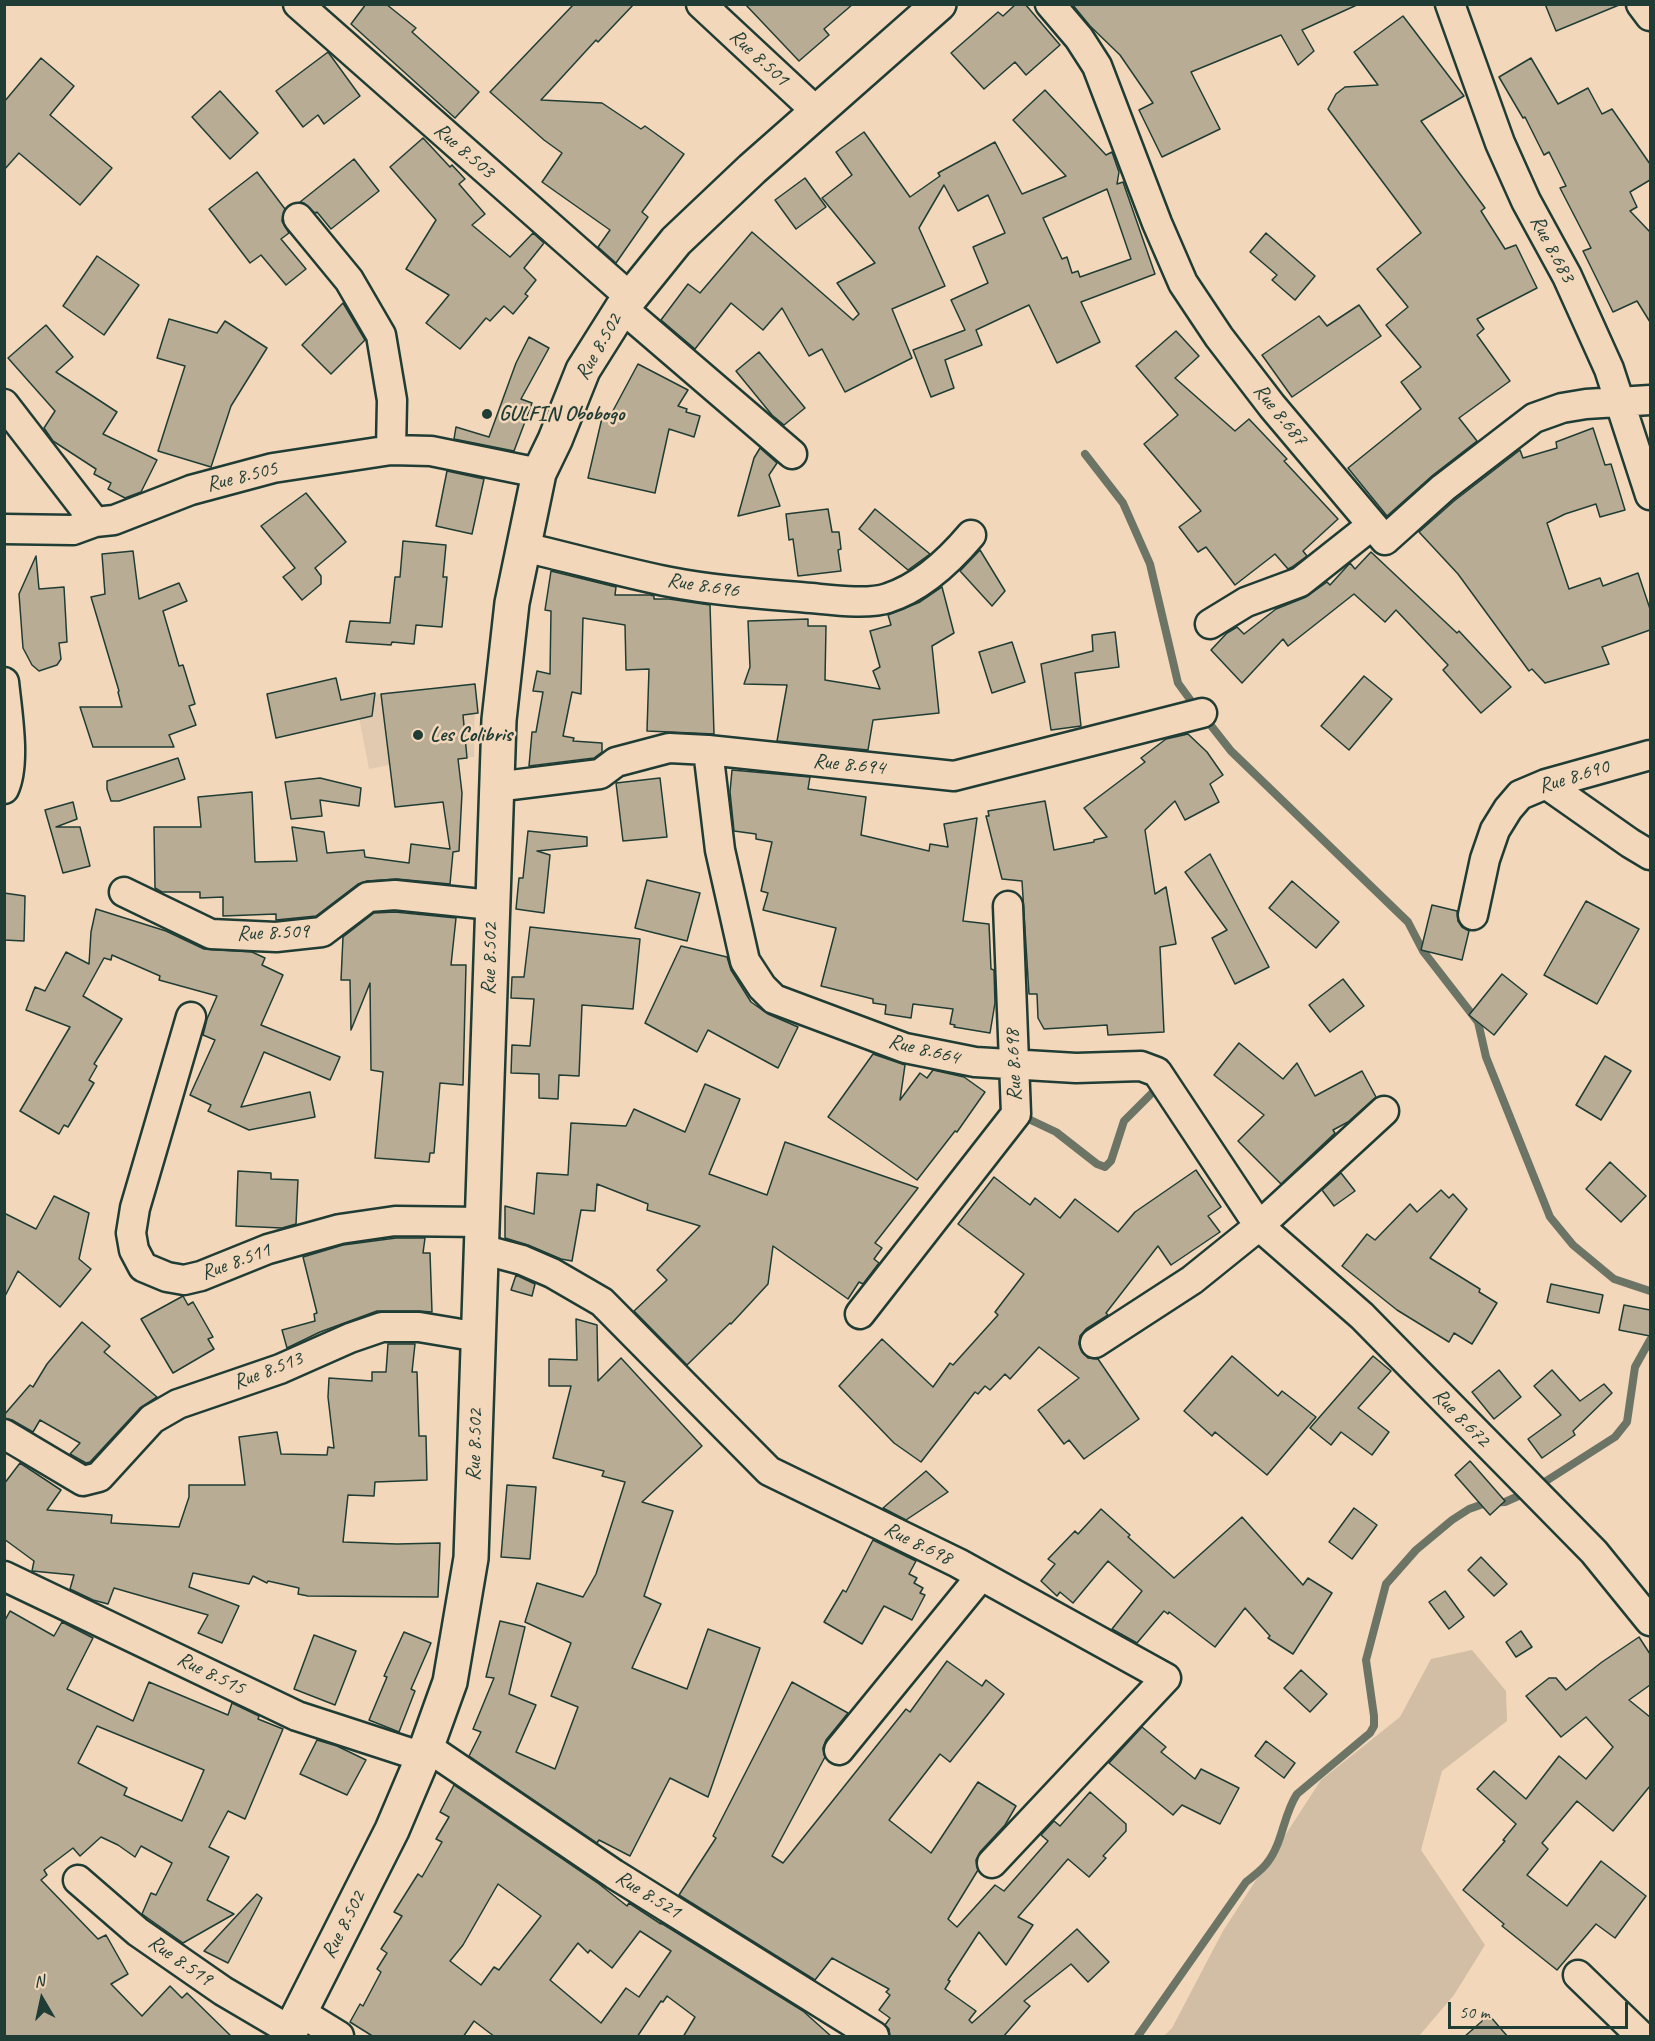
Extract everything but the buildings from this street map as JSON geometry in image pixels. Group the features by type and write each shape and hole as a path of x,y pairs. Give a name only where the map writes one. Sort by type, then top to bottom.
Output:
{"main road":[{"name":"Rue 8.502","path":"293,2026 392,1830 425,1752 450,1682 471,1558 499,720 512,603 539,472 555,440 583,369 626,303 676,241 752,169 939,4"}],"street":[{"name":"Rue 8.503","path":"298,4 792,454"},
{"name":"Rue 8.501","path":"701,4 817,112"},
{"name":"Rue 8.687","path":"1050,4 1079,38 1097,66 1183,283 1219,337 1272,406 1384,540 1443,488 1534,418 1562,408 1586,404 1650,400"},
{"name":"Rue 8.683","path":"1450,4 1500,143 1526,201 1567,276 1609,369 1650,495"},
{"path":"1641,4 1650,16"},
{"path":"298,218 349,280 381,335 392,400 391,450"},
{"path":"4,404 95,522"},
{"name":"Rue 8.505","path":"4,529 73,530 95,522 114,520 191,490 273,468 391,450 431,451 539,472"},
{"path":"1210,624 1246,602 1300,582 1372,525"},
{"name":"Rue 8.696","path":"523,547 670,582 715,589 828,599 887,599 910,589 927,578 950,560 971,536"},
{"path":"4,682 10,778 4,789"},
{"name":"Rue 8.694","path":"495,787 600,774 616,762 669,748 708,750 954,776 1202,712"},
{"name":"Rue 8.664","path":"708,750 720,850 745,961 762,987 774,999 905,1048 975,1062 1076,1068 1141,1066 1157,1072 1260,1226"},
{"name":"Rue 8.690","path":"1473,915 1485,859 1495,830 1520,795 1546,784 1650,755"},
{"path":"1546,784 1650,855"},
{"name":"Rue 8.509","path":"124,892 211,934 276,937 322,932 368,897 395,895 491,906"},
{"name":"Rue 8.698","path":"860,1314 1016,1114 1008,906"},
{"name":"Rue 8.511","path":"191,1017 135,1208 131,1233 134,1250 143,1267 167,1277 184,1280 201,1276 268,1249 340,1229 395,1221 482,1235"},
{"path":"1095,1343 1192,1280 1260,1226 1384,1111"},
{"name":"Rue 8.672","path":"1260,1226 1362,1316 1594,1552 1650,1621"},
{"name":"Rue 8.698","path":"482,1235 522,1260 602,1302 769,1471 981,1576 1166,1678 992,1863"},
{"name":"Rue 8.513","path":"4,1434 83,1481 99,1477 152,1419 178,1404 280,1369 350,1338 382,1327 419,1327 479,1337"},
{"name":"Rue 8.515","path":"4,1576 297,1716 425,1752"},
{"path":"839,1750 981,1576"},
{"name":"Rue 8.521","path":"425,1752 874,2037"},
{"name":"Rue 8.519","path":"78,1880 138,1932 223,1991 293,2026 339,2037"},
{"path":"1578,1975 1641,2037"}],"shaded area":[{"name":"Les Colibris","path":"475,684 474,757 369,769 355,697"},
{"path":"1472,1650 1506,1691 1507,1721 1442,1771 1421,1850 1485,1945 1454,1995 1419,2036 1164,2036 1172,2028 1223,1931 1321,1780 1400,1717 1431,1659"}],"waterway":[{"path":"1085,454 1123,503 1150,564 1178,683 1197,709"},
{"path":"1205,718 1231,751 1408,922 1423,951 1478,1022 1486,1057 1550,1217 1573,1245 1614,1279 1650,1291"},
{"path":"1020,1115 1056,1132 1097,1164 1105,1167 1111,1161 1124,1121 1159,1086"},
{"path":"1138,2036 1246,1882 1267,1863 1280,1838 1297,1794 1370,1733 1374,1726 1366,1660 1386,1584 1416,1550 1469,1509 1486,1503 1505,1502 1532,1490 1615,1437 1627,1422 1635,1367 1650,1340"}],"place":[{"name":"GULFIN Obobogo","path":"487,414"},
{"name":"Les Colibris","path":"418,735"}]}
